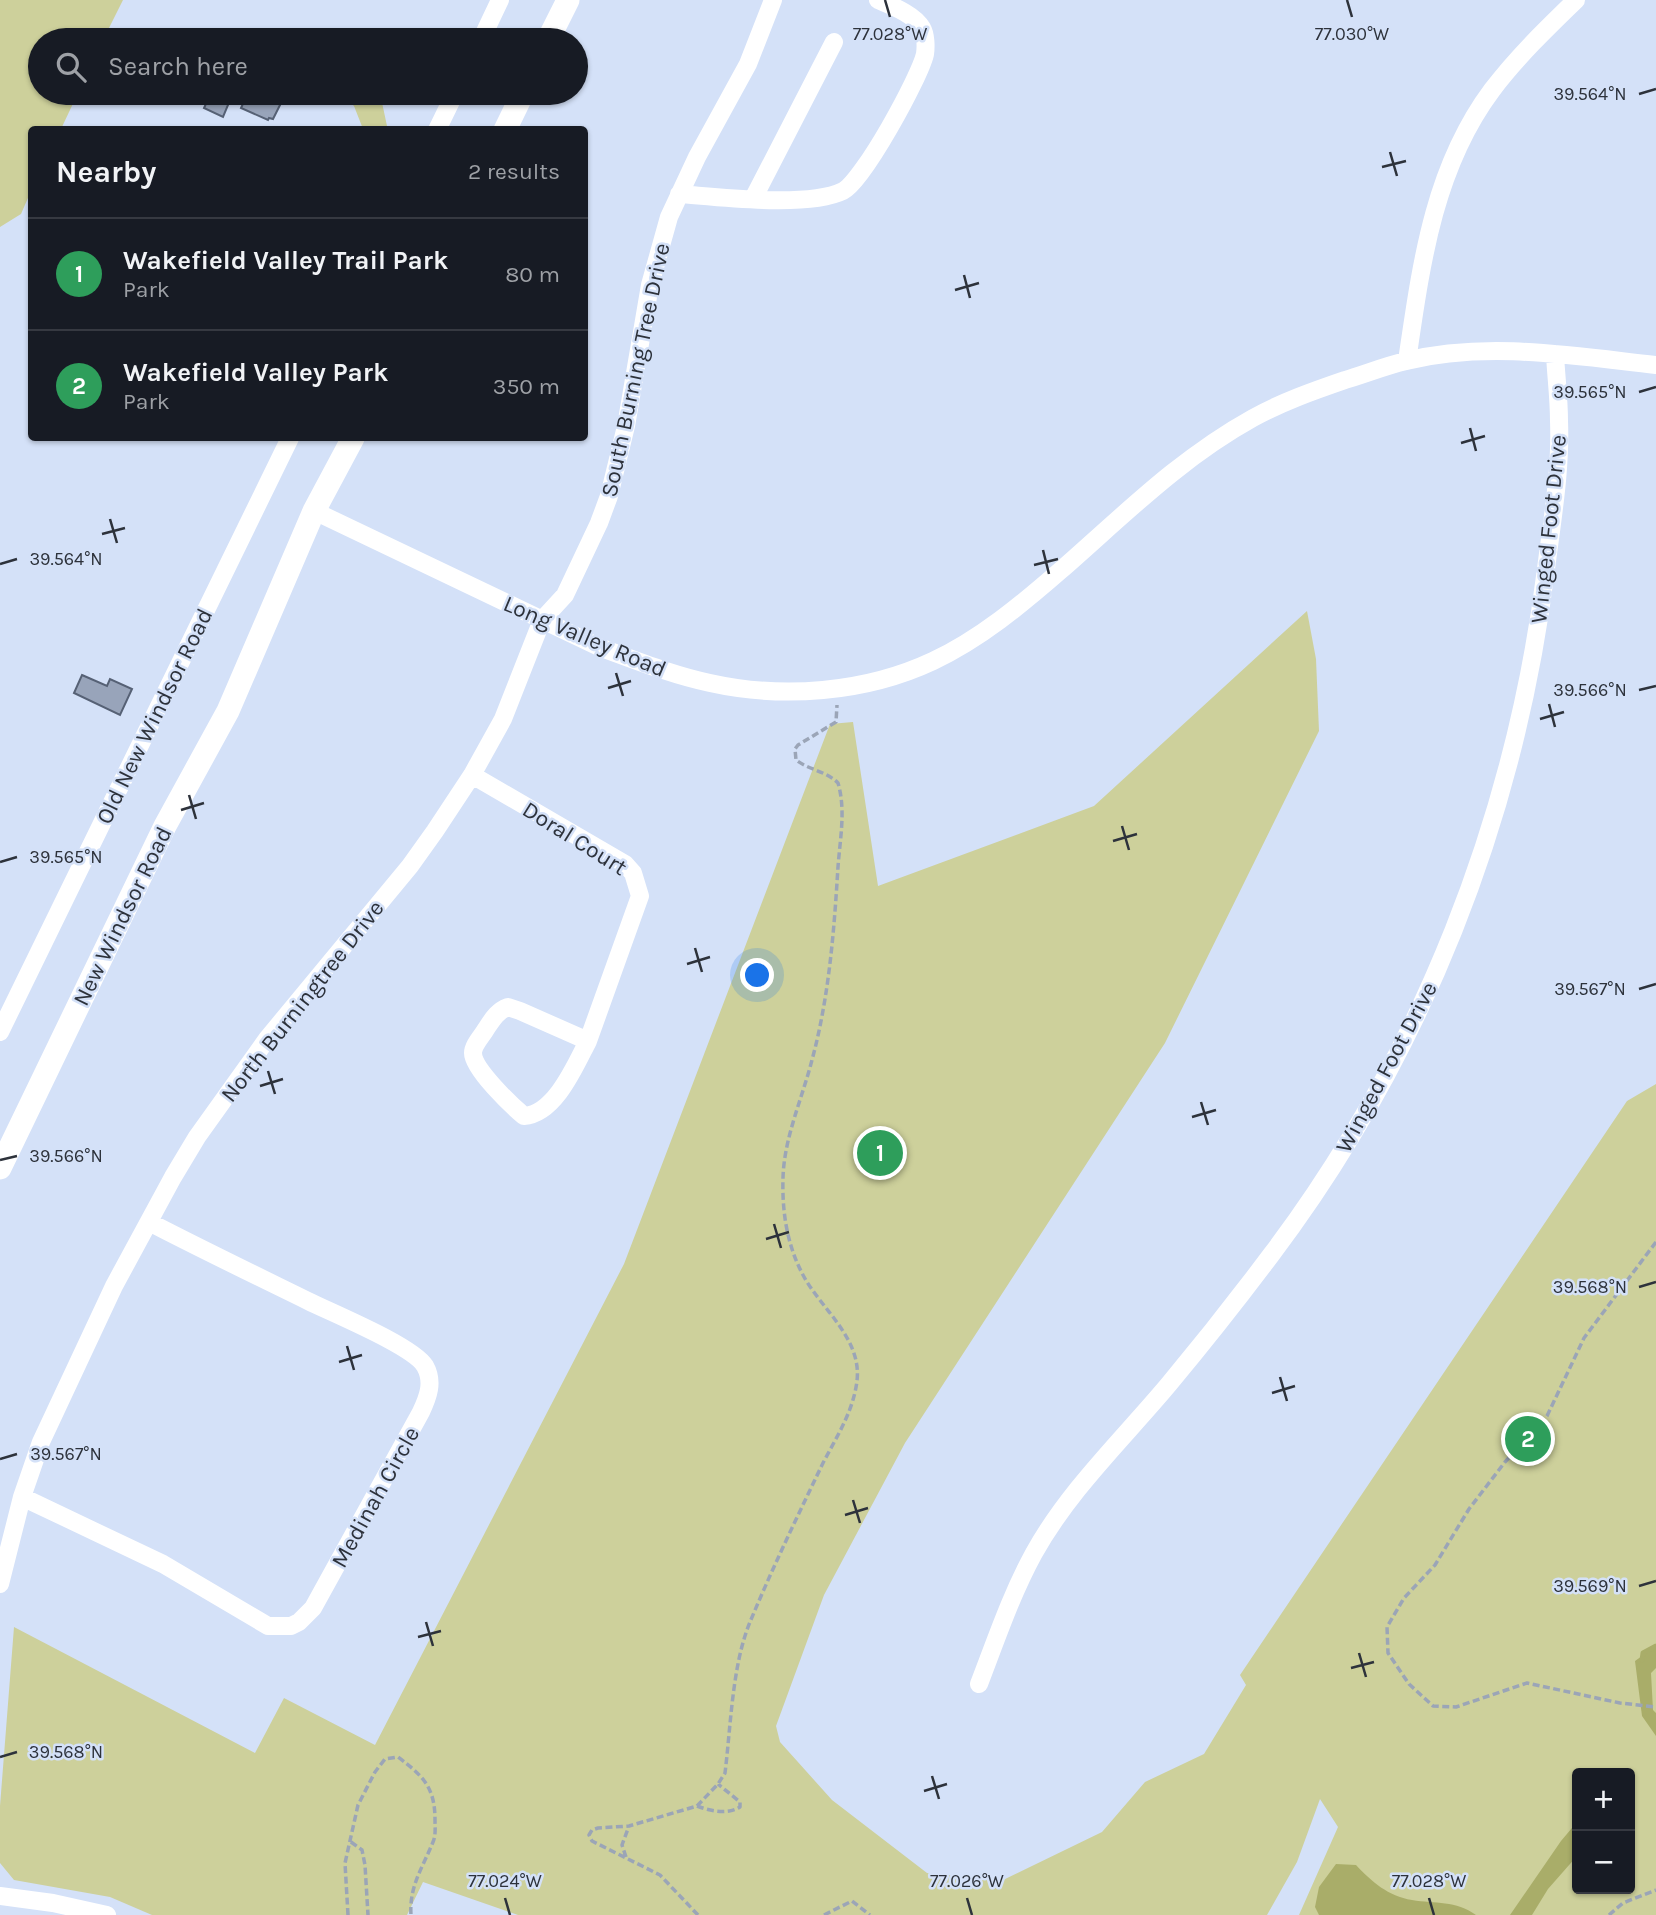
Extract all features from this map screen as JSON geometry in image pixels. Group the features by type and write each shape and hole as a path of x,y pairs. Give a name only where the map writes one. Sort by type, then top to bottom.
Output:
{"main road":[{"path":"554,28 568,0"},
{"path":"507,126 517,105"},
{"name":"New Windsor Road","path":"0,1168 165,826 228,711 314,511 351,441"}],"street":[{"path":"487,28 500,0"},
{"name":"South Burning Tree Drive","path":"542,620 565,595 609,496 625,426 650,285 679,194 748,64 773,0"},
{"path":"679,194 798,199 843,191 862,173 905,99 925,57 923,29 913,19 877,0"},
{"path":"1407,361 1419,272 1433,212 1462,137 1492,91 1516,61 1576,0"},
{"path":"753,199 834,41"},
{"path":"439,126 449,105"},
{"name":"Long Valley Road","path":"314,511 609,651 675,674 712,684 758,690 839,689 901,674 933,661 985,631 1027,600 1166,477 1216,440 1253,418 1318,389 1407,361 1475,353 1555,354 1656,365"},
{"name":"Winged Foot Drive","path":"979,1684 1022,1578 1052,1524 1227,1312 1309,1202 1375,1097 1440,966 1497,806 1529,682 1554,502 1559,424 1555,354"},
{"name":"Old New Windsor Road","path":"0,1032 289,441"},
{"name":"North Burningtree Drive","path":"0,1584 41,1442 114,1286 149,1222 197,1137 267,1039 410,866 472,775 503,719 542,620"},
{"name":"Doral Court","path":"472,775 625,864 633,873 640,896 588,1041 556,1096 533,1116 524,1116 481,1071 473,1053 492,1020 509,1007 588,1041"},
{"name":"Medinah Circle","path":"23,1497 163,1564 268,1626 291,1626 313,1608 425,1403 429,1394 429,1378 425,1366 416,1357 149,1222"},
{"path":"0,1896 53,1903 107,1915"}],"path":[{"path":"698,1915 660,1875 592,1841 589,1835 592,1830 598,1828 629,1826 697,1806 725,1773 737,1675 749,1625 847,1419 857,1381 855,1358 848,1339 815,1296 794,1255 783,1203 783,1174 788,1142 815,1049 826,992 834,935 843,808 838,783 825,773 802,765 796,760 794,749 836,722 839,689"},
{"path":"1656,1242 1584,1338 1547,1416 1505,1462 1469,1509 1435,1564 1404,1598 1387,1628 1388,1653 1409,1684 1433,1706 1456,1707 1527,1683 1620,1703 1656,1707"},
{"path":"348,1915 345,1863 358,1805 385,1759 398,1757 429,1784 435,1805 435,1840 411,1891 411,1915"},
{"path":"697,1806 706,1810 727,1812 740,1807 740,1802 718,1784"},
{"path":"628,1859 622,1845 629,1826"},
{"path":"351,1842 362,1850 369,1915"},
{"path":"1609,1915 1623,1903 1656,1890"},
{"path":"824,1915 852,1901 870,1915"}],"shaded area":[{"path":"0,0 123,0 109,28 28,28 28,105 72,105 62,126 28,126 28,198 21,214 0,227"},
{"path":"383,105 387,126 362,126 354,106"},
{"path":"1307,611 1316,659 1319,731 1165,1043 905,1443 824,1595 776,1726 780,1742 832,1800 927,1873 1003,1880 1102,1832 1145,1782 1204,1754 1246,1685 1240,1675 1627,1101 1656,1084 1656,1915 1299,1915 1338,1827 1320,1799 1297,1862 1267,1915 518,1915 423,1882 407,1915 152,1915 110,1897 14,1880 0,1863 0,1806 14,1627 255,1753 284,1698 375,1745 624,1264 830,724 853,722 878,886 1094,806"},
{"path":"1656,1646 1656,1668 1651,1673 1656,1736 1642,1716 1635,1661"},
{"path":"1572,1828 1572,1862 1548,1889 1532,1915 1510,1915"},
{"path":"1336,1864 1356,1865 1374,1882 1395,1895 1453,1905 1476,1915 1319,1915 1315,1907 1319,1887"}],"building":[{"path":"205,105 228,105 223,117 204,108"},
{"path":"242,105 280,105 273,119 268,120 241,108"},
{"path":"82,675 107,686 110,679 132,689 120,715 74,693"}],"waterway":[{"path":"1642,1660 1643,1653 1656,1646"}],"place":[{"name":"Wakefield Valley Trail Park","path":"880,1153"},
{"name":"Wakefield Valley Park","path":"1528,1439"}]}
